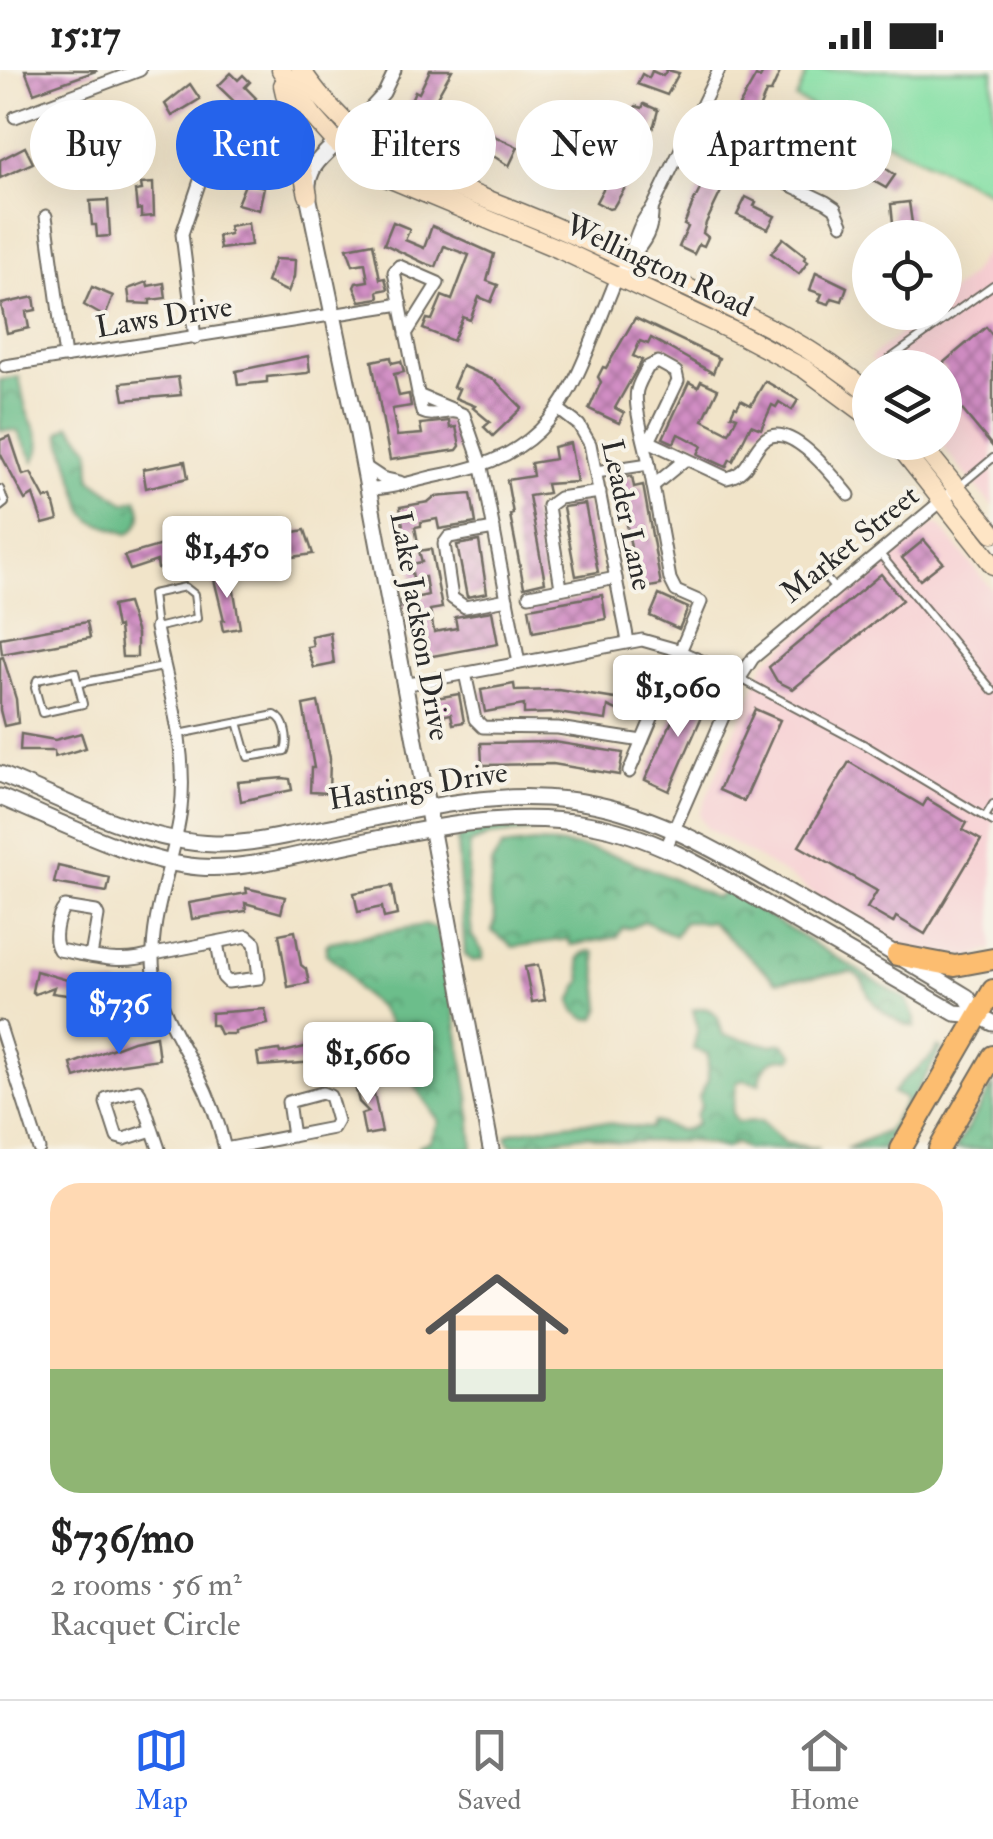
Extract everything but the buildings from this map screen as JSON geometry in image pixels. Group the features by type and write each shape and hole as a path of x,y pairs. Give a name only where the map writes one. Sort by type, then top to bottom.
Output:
{"highway":[{"path":"897,955 955,966 993,959"},
{"path":"902,1149 986,1019 993,990"},
{"path":"940,1149 993,1056"}],"main road":[{"name":"Wellington Road","path":"279,70 305,106 335,130"},
{"path":"279,70 295,126 308,196"},
{"name":"Wellington Road","path":"301,70 335,123"},
{"name":"Wellington Road","path":"411,190 496,222 639,286 777,353 852,403"},
{"name":"Wellington Road","path":"463,190 541,221 778,331 852,377"},
{"path":"914,460 993,533"},
{"path":"929,460 993,565"}],"street":[{"path":"15,117 140,70"},
{"path":"377,100 395,70"},
{"path":"704,100 718,70"},
{"path":"308,196 309,172 335,144"},
{"path":"368,488 378,491 400,482 482,467 527,442 558,409 644,218 673,165"},
{"path":"195,338 182,234 197,190"},
{"path":"801,190 835,208 842,224"},
{"name":"Lake Jackson Drive","path":"308,196 368,488 491,1149"},
{"path":"46,216 65,357"},
{"path":"406,334 438,283 398,266 394,272 401,304 406,334 418,395 425,414 454,410 467,420 482,467 519,662"},
{"path":"606,308 625,290 639,286"},
{"name":"Laws Drive","path":"5,366 401,304"},
{"path":"628,772 701,602 676,590 670,579 636,393 648,367 658,362 676,372 678,381 647,443"},
{"name":"Leader Lane","path":"558,409 587,436 628,642"},
{"path":"647,443 730,478 746,468 764,440 786,436 807,450 849,494"},
{"path":"653,486 686,460"},
{"path":"596,472 649,464"},
{"path":"363,466 382,478 400,482"},
{"path":"561,588 548,506 558,498 600,492"},
{"name":"Market Street","path":"666,848 740,678 757,653 949,495"},
{"path":"494,529 450,538 444,544 452,598 465,607 507,599"},
{"path":"528,595 616,578"},
{"path":"156,628 178,734 183,784 154,954 156,985 213,1105 225,1149 293,1136 336,1125 330,1096 322,1093 288,1102 293,1136"},
{"path":"402,685 628,642 651,641 740,678"},
{"path":"465,673 475,719 483,726 558,728 642,741"},
{"name":"Hastings Drive","path":"0,774 149,834 176,840 240,844 426,808 501,798 568,800 626,812 713,848 967,997 986,1019"},
{"name":"Hastings Drive","path":"0,797 171,863 225,868 481,820 554,820 624,832 666,848 955,1013 986,1019"},
{"path":"91,956 96,912 65,907 56,947 91,956 123,960 218,942 252,938 261,970 259,978 232,983 225,980 218,942"},
{"path":"1,1031 39,1149"},
{"path":"152,1130 124,1139 118,1137 106,1104 108,1098 138,1090 159,1149"}],"lane":[{"path":"902,350 993,285"},
{"path":"949,495 993,458"},
{"path":"0,489 5,503 0,508"},
{"path":"879,553 993,691"},
{"path":"825,578 835,590"},
{"path":"185,587 192,590 197,618 156,628 152,594 185,587"},
{"path":"80,683 164,667"},
{"path":"72,672 79,675 80,683 84,700 80,707 49,714 40,710 35,685 40,678 72,672"},
{"path":"740,678 989,819 993,804"},
{"path":"178,734 238,722 278,715 283,721 286,751 248,757 238,722"}],"shaded area":[{"path":"993,241 993,507 954,460 962,460 962,350 880,350 904,330 962,330 962,282"},
{"path":"933,524 939,525 993,591 993,949 973,957 913,954 888,942 707,828 699,815 765,662"}],"green space":[{"path":"808,70 993,70 993,194 892,145 892,100 796,99"},
{"path":"19,377 26,409 38,435 40,447 34,461 17,431 0,430 0,380"},
{"path":"70,425 90,448 91,479 125,503 137,499 140,519 128,534 92,521 84,511 60,433"},
{"path":"503,826 553,829 489,836 470,844 467,885 472,936 483,952 483,959 473,961 465,955 457,840 469,831"},
{"path":"534,843 607,853 716,898 727,891 907,1000 915,1027 879,1008 862,980 851,972 776,981 711,922 684,922 675,936 644,921 622,928 617,937 571,945 568,939 513,947 492,931 495,917 490,897 491,864 502,847"},
{"path":"424,925 436,928 442,943 469,1096 473,1149 418,1149 430,1141 439,1121 418,1091 388,1021 358,990 345,969 326,954 330,942"},
{"path":"590,951 595,953 601,1008 596,1018 587,1019 575,1011 571,1001 582,980 579,958"},
{"path":"704,1008 716,1015 723,1035 770,1045 783,1043 794,1055 769,1063 760,1084 737,1082 732,1113 737,1122 761,1121 785,1143 820,1149 747,1149 735,1143 726,1148 692,1141 617,1142 587,1135 512,1146 507,1140 507,1135 514,1132 585,1122 650,1128 654,1122 681,1130 697,1123 699,1097 708,1080 708,1054 693,1049 698,1028 693,1010"},
{"path":"938,1047 942,1048 883,1149 846,1149 887,1131 905,1102 893,1093"},
{"path":"993,1085 993,1149 955,1149"}]}
